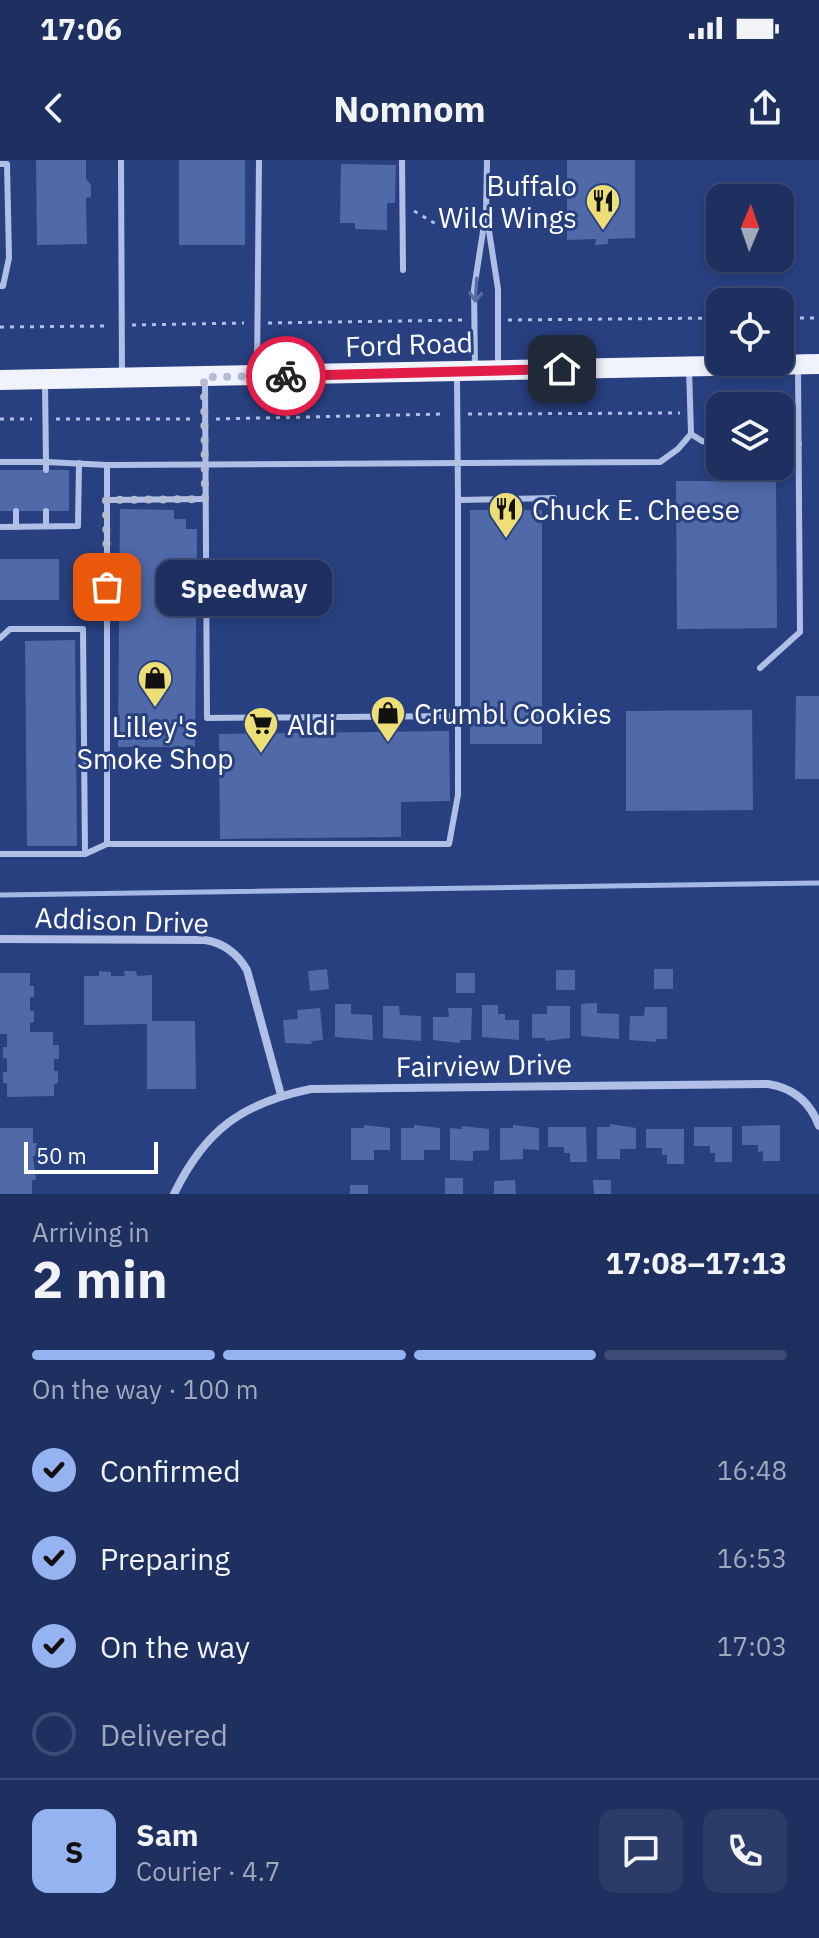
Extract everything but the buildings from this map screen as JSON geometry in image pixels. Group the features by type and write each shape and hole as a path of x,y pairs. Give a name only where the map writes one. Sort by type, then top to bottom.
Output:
{"main road":[{"name":"Ford Road","path":"0,380 809,364"}],"street":[{"name":"Addison Drive","path":"0,939 205,940 225,947 239,957 247,970 281,1095"},
{"name":"Fairview Drive","path":"174,1194 187,1168 209,1139 239,1114 281,1095 311,1089 768,1084 795,1093 804,1101 819,1126"}],"lane":[{"path":"121,160 123,378"},
{"path":"257,377 259,160"},
{"path":"402,160 403,270"},
{"path":"0,854 85,854 107,844 449,844 458,795 457,414 466,371 486,212 487,160"},
{"path":"0,164 7,164 9,258 3,286 0,286"},
{"path":"486,212 498,289 498,370"},
{"path":"760,668 800,632 799,444 809,364"},
{"path":"0,462 46,466 79,463 660,462 678,449 691,434 689,366"},
{"path":"204,377 207,718 458,716"},
{"path":"45,379 46,466"},
{"path":"691,434 706,442"},
{"path":"794,444 799,444"},
{"path":"15,462 15,470"},
{"path":"0,527 78,526 79,463"},
{"path":"107,465 107,844"},
{"path":"458,500 554,498"},
{"path":"106,500 205,499"},
{"path":"16,511 16,527"},
{"path":"46,511 46,526"},
{"path":"0,638 10,629 83,629 85,854"}],"path":[{"path":"428,219 436,224"},
{"path":"0,327 706,318"},
{"path":"794,318 819,318"},
{"path":"0,419 706,412"}],"waterway":[{"path":"0,895 819,883"}],"way so far":[{"path":"107,587 106,500 205,499 204,377 286,376"}],"place":[{"name":"Buffalo Wild Wings","path":"603,232"},
{"name":"Chuck E. Cheese","path":"506,540"},
{"name":"Speedway","path":"107,587"},
{"name":"Lilley's Smoke Shop","path":"155,709"},
{"name":"Crumbl Cookies","path":"388,744"},
{"name":"Aldi","path":"261,755"}],"route":[{"path":"286,376 562,369"}]}
